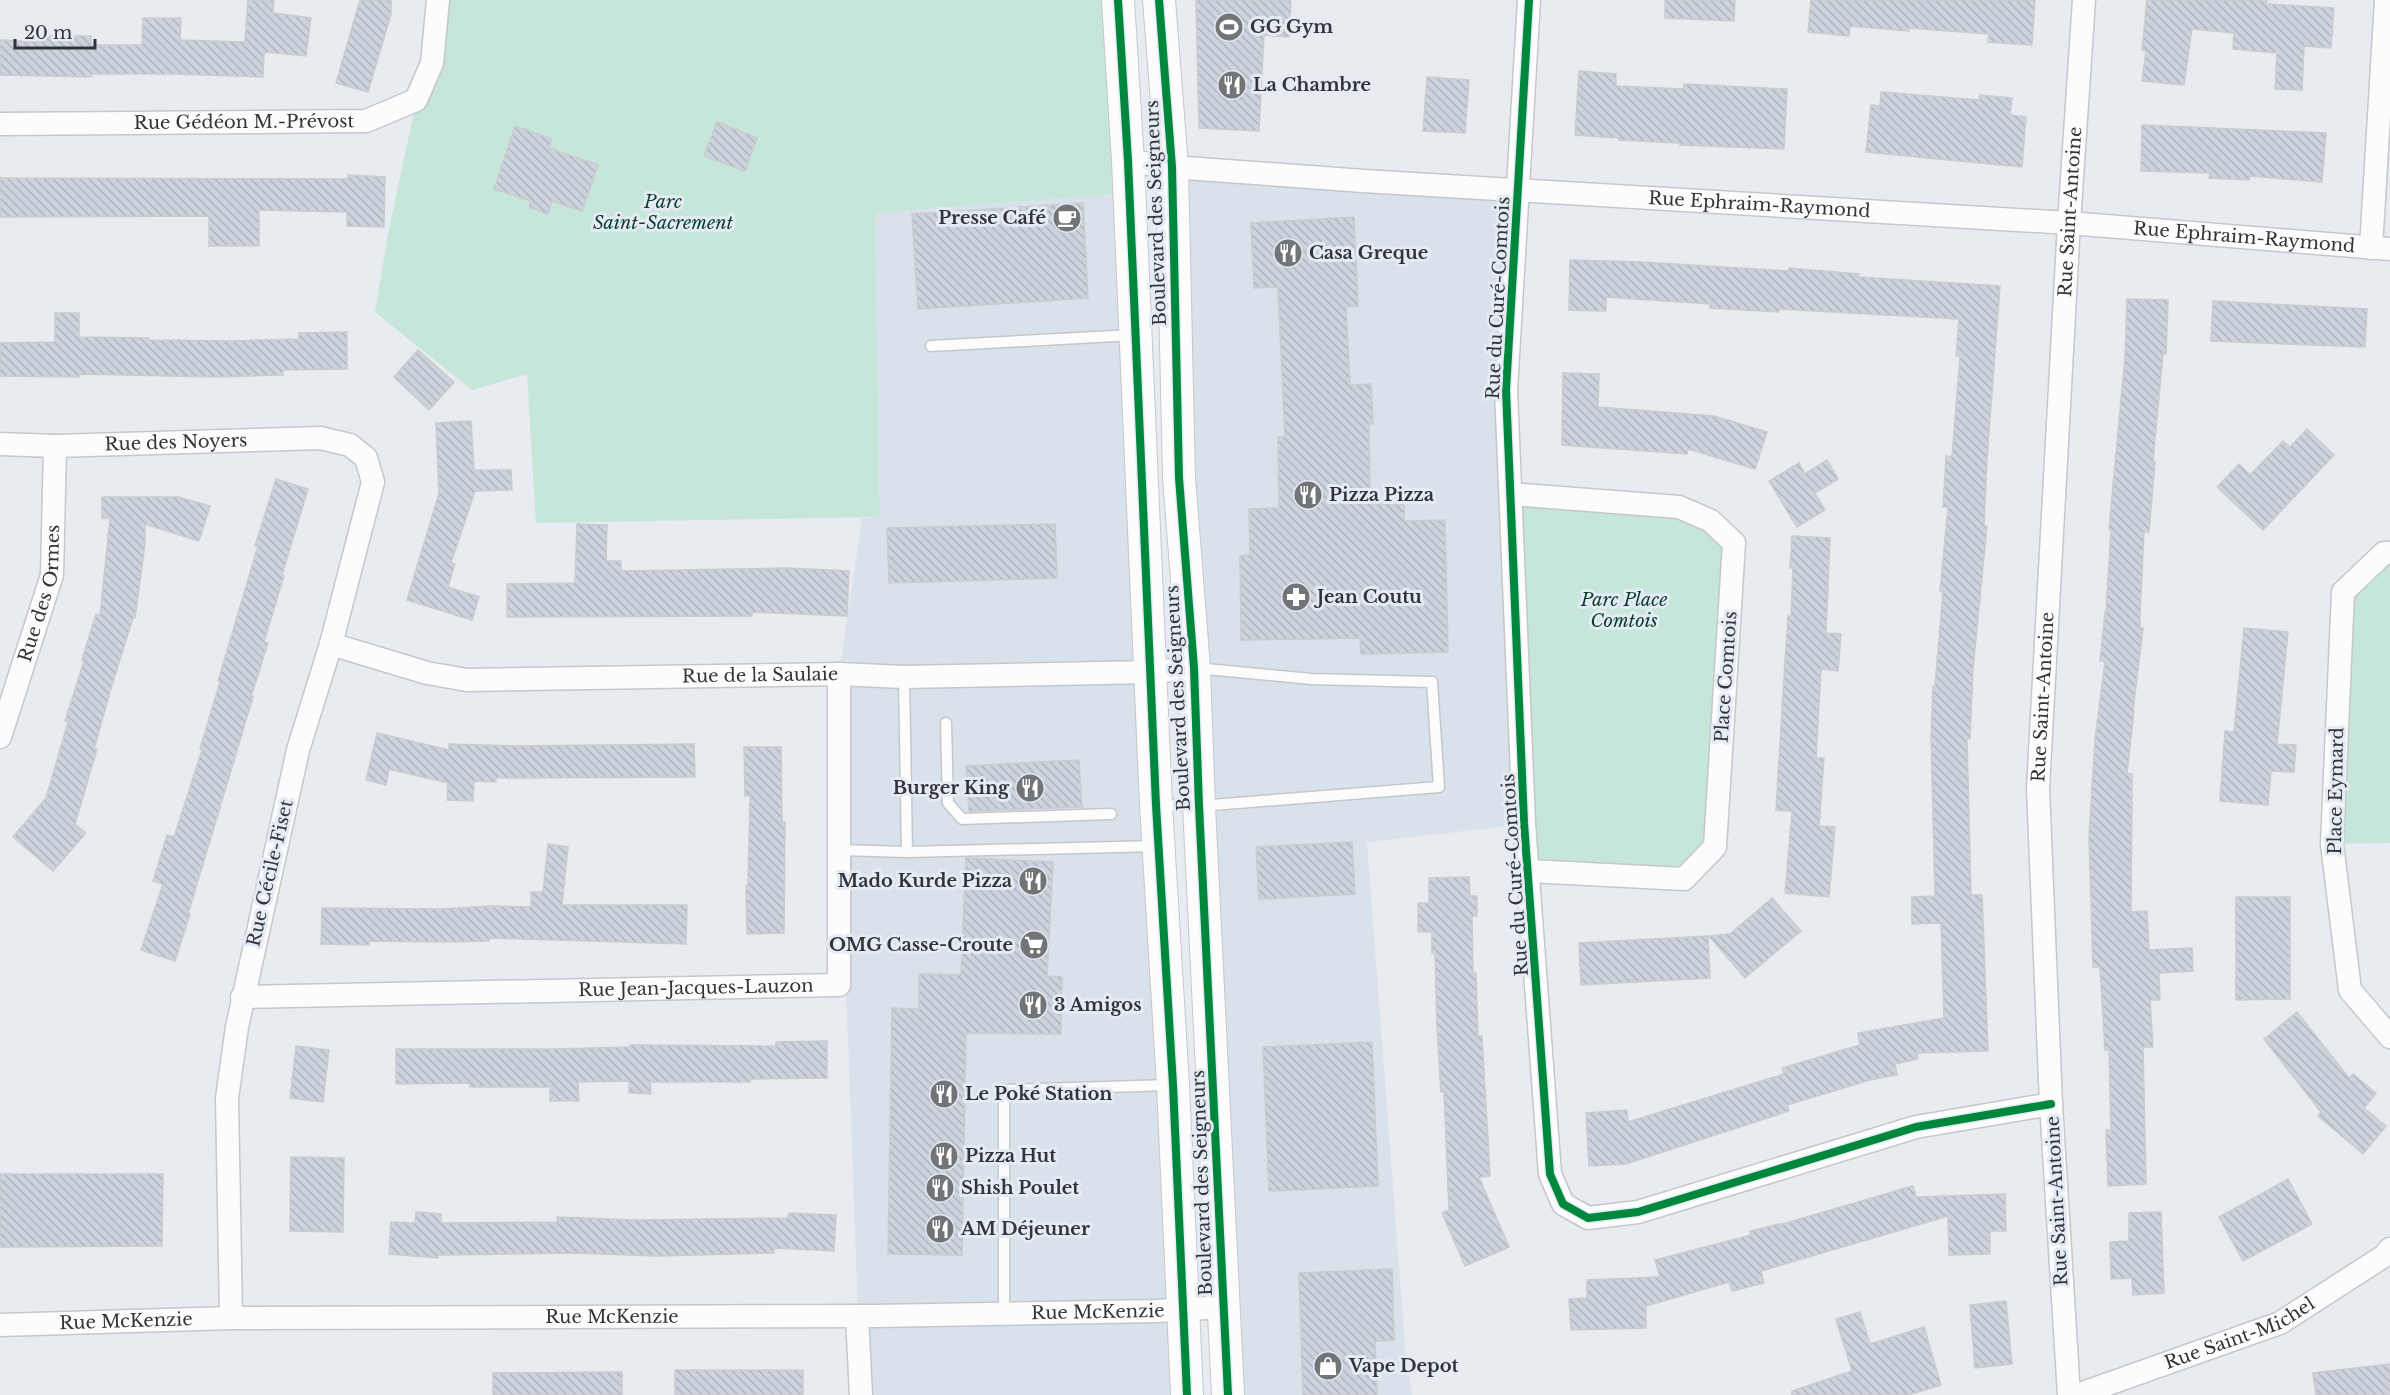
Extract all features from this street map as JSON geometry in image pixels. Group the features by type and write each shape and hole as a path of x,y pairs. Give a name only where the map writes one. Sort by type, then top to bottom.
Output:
{"main road":[{"name":"Boulevard des Seigneurs","path":"1118,0 1128,161 1156,805 1173,1085 1187,1395"},
{"name":"Boulevard des Seigneurs","path":"1159,0 1172,166 1179,478 1194,668 1222,1307 1228,1395"}],"street":[{"name":"Rue Gédéon M.-Prévost","path":"0,124 366,121 416,100 432,63 438,0"},
{"name":"Rue du Curé-Comtois","path":"1529,0 1520,190 1506,390 1524,823 1550,1174 1563,1204 1588,1218 1638,1212 1916,1127 2051,1104"},
{"name":"Rue Saint-Antoine","path":"2069,1395 2051,1104 2038,788 2069,223 2084,0"},
{"path":"2380,248 2386,0"},
{"name":"Rue Ephraim-Raymond","path":"1128,161 1520,190 2069,223 2380,248"},
{"name":"Rue des Noyers","path":"0,444 55,446 320,438 350,445"},
{"name":"Rue Cécile-Fiset","path":"231,1318 227,1098 243,998 298,750 331,644 373,482 366,458 350,445"},
{"name":"Rue des Ormes","path":"0,737 51,575 55,446"},
{"name":"Place Comtois","path":"1511,494 1679,507 1712,521 1734,543 1715,847 1684,879 1529,871"},
{"name":"Place Eymard","path":"2390,553 2384,553 2343,592 2332,844 2350,990 2390,1037"},
{"name":"Rue de la Saulaie","path":"331,644 427,674 467,680 839,674 904,677 1151,672 1194,668"},
{"name":"Rue Jean-Jacques-Lauzon","path":"243,998 839,985 839,674"},
{"name":"Rue Saint-Michel","path":"2077,1395 2280,1323 2388,1256"},
{"name":"Rue McKenzie","path":"0,1325 231,1318 857,1316 1182,1310 1222,1307"},
{"path":"857,1316 861,1395"}],"lane":[{"path":"931,346 1136,335"},
{"path":"1156,805 1199,806 1439,787 1432,682 1311,679 1194,668"},
{"path":"904,677 907,852"},
{"path":"946,723 948,803 962,819 1111,814"},
{"path":"840,850 907,852 1159,846"},
{"path":"1004,1313 1004,1090 1173,1085"}],"shaded area":[{"path":"1172,167 1520,190 1506,390 1518,825 1367,842 1406,1359 1412,1395 1231,1395"},
{"path":"1129,193 1181,1395 861,1395 846,986 839,674 862,518 880,517 875,213"}],"green space":[{"name":"Parc Saint-Sacrement","path":"438,0 1120,0 1129,193 875,213 880,517 536,523 527,374 472,390 375,312 388,234"},
{"name":"Parc Place Comtois","path":"1511,494 1679,507 1734,543 1715,847 1684,879 1529,871"},
{"path":"2390,553 2390,843 2332,844 2343,592"}],"building":[{"path":"248,0 274,0 273,13 311,18 306,56 264,52 263,77 175,74 91,74 91,77 0,75 0,40 41,42 41,36 91,36 91,45 142,45 143,18 181,18 180,40 245,42"},
{"path":"360,0 391,0 391,14 368,92 336,83"},
{"path":"1196,0 1291,0 1289,37 1264,35 1259,131 1199,128"},
{"path":"1665,0 1735,0 1734,21 1665,18"},
{"path":"1811,0 2035,0 2032,45 1988,42 1989,34 1909,28 1909,31 1850,26 1849,36 1808,32"},
{"path":"2147,0 2267,0 2266,4 2334,8 2331,48 2304,46 2302,90 2275,89 2277,53 2233,49 2234,33 2192,29 2184,85 2142,81 2146,51 2142,50"},
{"path":"1579,71 1616,74 1616,86 1684,89 1684,84 1787,89 1784,149 1680,145 1680,143 1575,135"},
{"path":"1427,77 1469,80 1465,133 1423,131"},
{"path":"1881,92 1979,100 1980,95 2012,98 2010,115 2026,117 2022,167 1866,152 1871,105 1880,106"},
{"path":"717,122 757,138 745,171 704,156"},
{"path":"2142,125 2326,133 2322,182 2250,176 2249,180 2209,178 2210,173 2141,171"},
{"path":"515,126 552,139 549,148 598,165 582,211 552,201 548,214 529,207 531,201 494,189"},
{"path":"348,175 385,177 384,227 347,226 347,212 259,210 259,246 209,246 209,216 0,217 0,178 348,179"},
{"path":"1083,203 1088,298 918,309 912,214"},
{"path":"1354,217 1358,306 1346,307 1350,385 1371,384 1373,424 1369,424 1370,504 1404,504 1404,521 1445,520 1448,652 1361,654 1360,638 1241,640 1240,556 1250,555 1249,509 1279,508 1278,437 1285,437 1278,287 1254,288 1251,223"},
{"path":"1570,260 1789,271 1789,268 1859,274 1858,277 2000,286 1987,459 1984,526 1987,526 1973,669 1970,739 1967,739 1971,895 1982,895 1988,1051 1917,1053 1918,1059 1895,1064 1897,1075 1870,1080 1787,1105 1789,1111 1626,1164 1589,1166 1586,1113 1627,1110 1628,1122 1784,1074 1782,1068 1860,1045 1858,1033 1944,1018 1941,923 1912,924 1912,897 1935,896 1931,738 1933,686 1935,686 1943,592 1940,591 1948,507 1943,507 1946,456 1952,457 1960,356 1956,356 1959,319 1779,309 1779,312 1710,308 1710,304 1606,297 1606,311 1569,310"},
{"path":"2127,299 2168,300 2166,354 2163,354 2149,532 2144,532 2140,615 2140,628 2143,628 2127,773 2132,774 2131,912 2147,911 2149,950 2192,948 2193,971 2159,973 2160,1000 2150,1000 2153,1047 2143,1047 2146,1184 2108,1186 2106,1130 2111,1130 2109,1049 2105,1050 2100,967 2093,967 2089,837 2095,739 2105,662 2100,661 2106,612 2111,529 2109,529 2125,357"},
{"path":"2213,301 2367,309 2365,347 2211,341"},
{"path":"55,313 79,313 79,337 232,341 299,339 299,333 347,332 347,369 283,370 283,375 216,377 79,374 79,377 0,376 0,343 55,342"},
{"path":"418,350 454,382 429,410 394,377"},
{"path":"1563,373 1599,374 1598,407 1714,416 1767,432 1755,469 1688,449 1687,454 1562,445"},
{"path":"471,421 474,470 511,470 512,490 475,491 451,563 455,564 448,587 479,597 472,620 407,600 439,493 436,423"},
{"path":"2307,429 2334,455 2263,530 2217,487 2239,464 2250,475 2283,441 2290,447"},
{"path":"1827,460 1838,479 1815,493 1825,510 1797,527 1769,481 1799,463 1805,474"},
{"path":"276,479 308,489 264,642 268,643 251,697 253,697 175,961 141,950 163,884 153,881 167,835 174,837 202,750 200,749 220,682 218,681"},
{"path":"102,497 178,497 210,506 199,541 145,524 145,543 135,618 133,618 112,685 94,749 97,749 75,824 86,833 53,871 13,837 46,798 68,722 65,721 84,661 82,660 96,614 100,616 110,518 102,518"},
{"path":"577,524 607,525 606,561 621,561 621,571 787,568 849,571 847,616 752,612 752,616 507,617 507,584 575,583"},
{"path":"1055,524 1057,578 889,583 887,528"},
{"path":"1792,536 1830,538 1826,633 1841,634 1838,671 1821,669 1816,758 1824,758 1819,826 1835,827 1829,897 1785,893 1792,811 1776,810 1788,616 1791,616"},
{"path":"2244,628 2288,632 2277,744 2296,745 2294,772 2271,771 2268,805 2220,801 2225,731 2234,732"},
{"path":"377,733 449,750 449,744 516,746 694,744 695,777 496,778 496,782 474,781 473,801 447,800 448,783 389,769 386,785 366,780"},
{"path":"744,747 781,747 782,822 785,822 784,933 747,934 746,885 748,885 750,795 745,796"},
{"path":"1079,760 1082,807 969,811 966,766"},
{"path":"1352,842 1355,894 1259,899 1256,847"},
{"path":"548,844 568,847 562,905 687,905 686,944 489,938 489,941 369,941 369,945 321,944 322,908 531,907 531,892 543,892"},
{"path":"966,858 1053,862 1047,976 1062,977 1061,1034 966,1033 962,1255 888,1254 892,1008 919,1009 919,974 961,975"},
{"path":"1469,877 1470,896 1477,896 1477,916 1472,916 1473,973 1476,973 1478,1036 1482,1036 1490,1176 1479,1177 1509,1247 1465,1266 1442,1213 1449,1210 1444,1092 1441,1092 1437,1027 1435,953 1432,953 1432,932 1418,932 1418,903 1429,903 1429,878"},
{"path":"2236,897 2290,897 2290,999 2236,1000"},
{"path":"1772,898 1801,931 1745,978 1709,936 1730,934"},
{"path":"1708,936 1710,978 1581,985 1579,943"},
{"path":"2297,1012 2349,1078 2353,1074 2376,1093 2364,1108 2386,1126 2363,1154 2318,1116 2321,1112 2264,1039"},
{"path":"827,1041 827,1078 750,1079 750,1082 650,1082 651,1094 629,1093 629,1081 578,1082 579,1101 550,1101 550,1087 470,1087 470,1083 396,1084 396,1049 555,1049 630,1047 630,1045 776,1046 776,1042"},
{"path":"1372,1042 1378,1186 1269,1191 1263,1047"},
{"path":"296,1046 329,1050 323,1102 290,1098"},
{"path":"291,1157 344,1158 343,1232 290,1231"},
{"path":"0,1174 163,1174 162,1246 0,1247"},
{"path":"2288,1179 2312,1224 2243,1261 2219,1217"},
{"path":"1913,1186 1916,1197 2005,1194 2006,1231 1990,1231 1990,1254 1949,1255 1948,1216 1761,1271 1764,1283 1732,1291 1729,1282 1646,1306 1646,1328 1571,1330 1569,1299 1587,1298 1587,1280 1660,1277 1655,1260 1751,1235 1750,1231 1779,1225"},
{"path":"416,1212 441,1214 441,1223 558,1222 557,1217 638,1220 788,1218 789,1213 836,1215 834,1251 774,1248 774,1253 657,1256 574,1253 438,1255 438,1258 389,1254 391,1222 415,1223"},
{"path":"2161,1212 2164,1293 2133,1295 2132,1278 2111,1279 2110,1242 2129,1241 2129,1213"},
{"path":"1392,1269 1394,1340 1375,1341 1377,1395 1303,1395 1299,1273"},
{"path":"2006,1301 2012,1364 1975,1368 1970,1305"},
{"path":"1860,1312 1870,1344 1924,1327 1941,1385 1908,1395 1792,1395 1792,1391 1852,1371 1836,1319"},
{"path":"2390,1364 2390,1395 2316,1395 2313,1373"},
{"path":"675,1370 803,1370 803,1395 675,1395"},
{"path":"622,1372 622,1395 493,1395 493,1373"}],"cycle path":[{"path":"1118,0 1128,161 1156,805 1173,1085 1187,1395"},
{"path":"1159,0 1172,167 1179,478 1194,668 1228,1395"},
{"path":"1529,0 1506,390 1524,823 1550,1174 1563,1204 1588,1218 1638,1212 1916,1127 2051,1104"}],"place":[{"name":"GG Gym","path":"1229,27"},
{"name":"La Chambre","path":"1232,85"},
{"name":"Presse Café","path":"1067,218"},
{"name":"Casa Greque","path":"1288,253"},
{"name":"Pizza Pizza","path":"1308,495"},
{"name":"Jean Coutu","path":"1296,597"},
{"name":"Burger King","path":"1030,788"},
{"name":"Mado Kurde Pizza","path":"1033,881"},
{"name":"OMG Casse-Croute","path":"1034,945"},
{"name":"3 Amigos","path":"1033,1005"},
{"name":"Le Poké Station","path":"944,1094"},
{"name":"Pizza Hut","path":"944,1156"},
{"name":"Shish Poulet","path":"940,1188"},
{"name":"AM Déjeuner","path":"940,1229"},
{"name":"Vape Depot","path":"1328,1366"}]}
